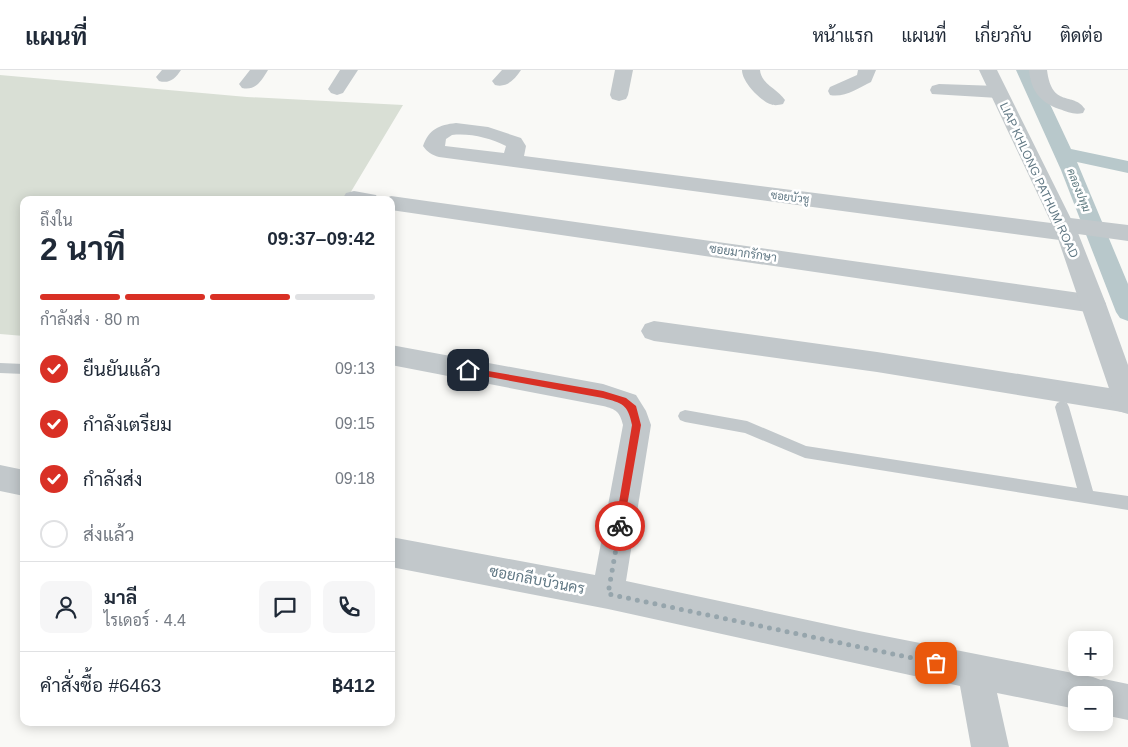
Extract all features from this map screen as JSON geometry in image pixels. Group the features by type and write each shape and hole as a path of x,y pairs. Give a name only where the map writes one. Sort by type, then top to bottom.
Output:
{"street":[{"path":"248,84 259,70"},
{"path":"337,89 349,70"},
{"path":"619,95 624,70"},
{"path":"751,70 751,74 760,87 776,100"},
{"path":"837,91 865,78 867,70"},
{"name":"LIAP KHLONG PATHUM ROAD","path":"988,70 1069,228 1128,402"},
{"path":"1038,70 1042,90 1047,96 1076,109"},
{"path":"939,90 998,92"},
{"name":"ซอยบัวชู","path":"513,160 1069,228 1118,232"},
{"name":"ซอยมากรักษา","path":"395,204 1094,304"},
{"path":"654,331 878,362 1128,402"},
{"path":"395,357 603,394 623,400 633,408 637,425 608,594"},
{"path":"0,478 20,482"},
{"name":"ซอยกลีบบัวนคร","path":"395,553 608,594 1068,690"},
{"path":"975,671 990,747"},
{"path":"1113,699 1128,702"}],"lane":[{"path":"0,368 20,369"},
{"path":"1062,407 1087,496"},
{"path":"685,416 747,427 805,452 1128,503"}],"shaded area":[{"path":"0,75 247,97 403,105 348,196 20,196 20,336 0,334"}],"waterway":[{"name":"คลองปทุม","path":"1025,70 1063,153"},
{"path":"1063,153 1128,167"},
{"name":"คลองปทุม","path":"1063,153 1128,312"}],"way so far":[{"path":"620,526 608,594 936,663"}],"route":[{"path":"468,370 603,394 623,400 633,408 637,425 620,526"}]}
